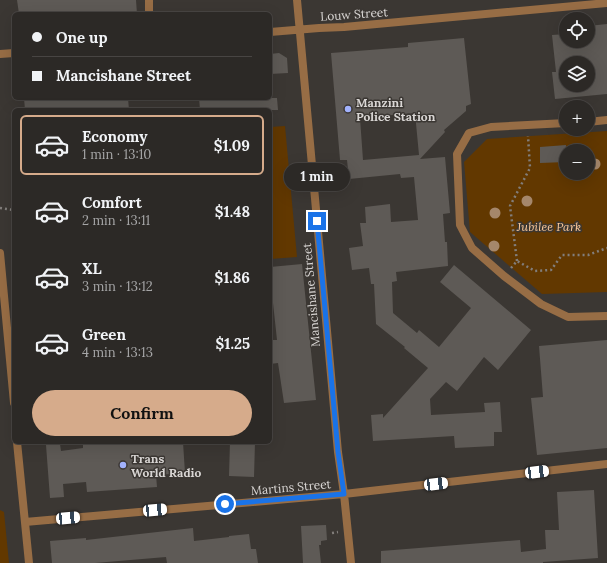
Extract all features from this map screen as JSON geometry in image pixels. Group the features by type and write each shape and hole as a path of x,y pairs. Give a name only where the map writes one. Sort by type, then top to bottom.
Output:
{"street":[{"path":"149,0 149,12"},
{"name":"Mancishane Street","path":"297,0 338,452 351,563"},
{"name":"Louw Street","path":"272,32 344,27 607,3"},
{"path":"0,54 12,53"},
{"path":"595,121 607,120"},
{"path":"559,123 491,127 469,133 457,154 460,225 472,248 504,276 541,304 568,317 607,316"},
{"path":"0,253 12,382"},
{"path":"18,444 29,563"},
{"name":"Martins Street","path":"25,522 344,494 607,464"}],"path":[{"path":"504,276 517,261 510,206 530,168 527,125"},
{"path":"0,208 12,210"},
{"path":"517,261 535,271 551,270 562,255 588,255 607,248"}],"green space":[{"path":"285,126 297,257 272,259 272,127"},
{"name":"Jubilee Park","path":"607,131 607,292 542,294 470,232 464,162 487,139 559,134 559,136 595,136 595,132"},
{"path":"0,510 4,512 9,563 0,563"}],"building":[{"path":"17,0 136,0 137,12 19,12"},
{"path":"607,24 607,94 555,99 552,72 556,72 552,35 559,34 559,48 595,48 595,25"},
{"path":"464,38 471,104 466,106 466,111 444,130 445,132 420,159 445,157 450,213 443,214 445,242 447,242 448,266 396,272 397,281 392,282 393,313 417,333 419,330 439,347 471,308 440,282 454,265 531,330 498,370 484,357 457,391 446,382 430,399 431,415 485,412 484,403 500,402 502,432 494,432 494,446 455,448 454,436 373,441 371,415 383,414 383,418 428,368 376,324 374,284 371,284 369,268 352,270 349,248 363,246 360,223 366,223 365,207 390,204 391,222 418,220 414,177 401,178 400,174 349,179 347,160 340,160 331,53 408,47 408,43","holes":["415,113 419,155 363,160 360,118"]},
{"path":"279,53 287,58 288,73 272,74 272,54"},
{"path":"272,98 277,98 278,110 272,110 272,108 200,108 199,100 272,100"},
{"path":"24,100 128,100 129,108 104,108 25,108"},
{"path":"559,146 559,162 540,163 540,147"},
{"path":"302,264 316,400 284,403 278,363 272,364 272,340 277,340 272,294 272,267"},
{"path":"607,340 607,448 537,455 531,398 543,397 539,346"},
{"path":"60,444 61,451 83,448 83,444 183,444 185,473 156,475 157,487 87,492 86,482 63,484 64,497 50,498 46,445"},
{"path":"230,444 255,444 254,477 229,476"},
{"path":"594,490 598,558 543,563 381,563 381,551 520,540 521,552 546,549 545,530 559,530 557,492"},
{"path":"326,525 327,540 321,541 321,545 319,545 321,563 303,563 301,526"},
{"path":"193,528 194,541 249,534 251,549 256,549 258,563 167,563 166,557 95,563 52,563 50,541 86,538 86,540"}],"place":[{"name":"Manzini Police Station","path":"348,109"},
{"name":"Trans World Radio","path":"123,465"}],"route":[{"path":"225,504 344,494 338,452 317,221"}]}
